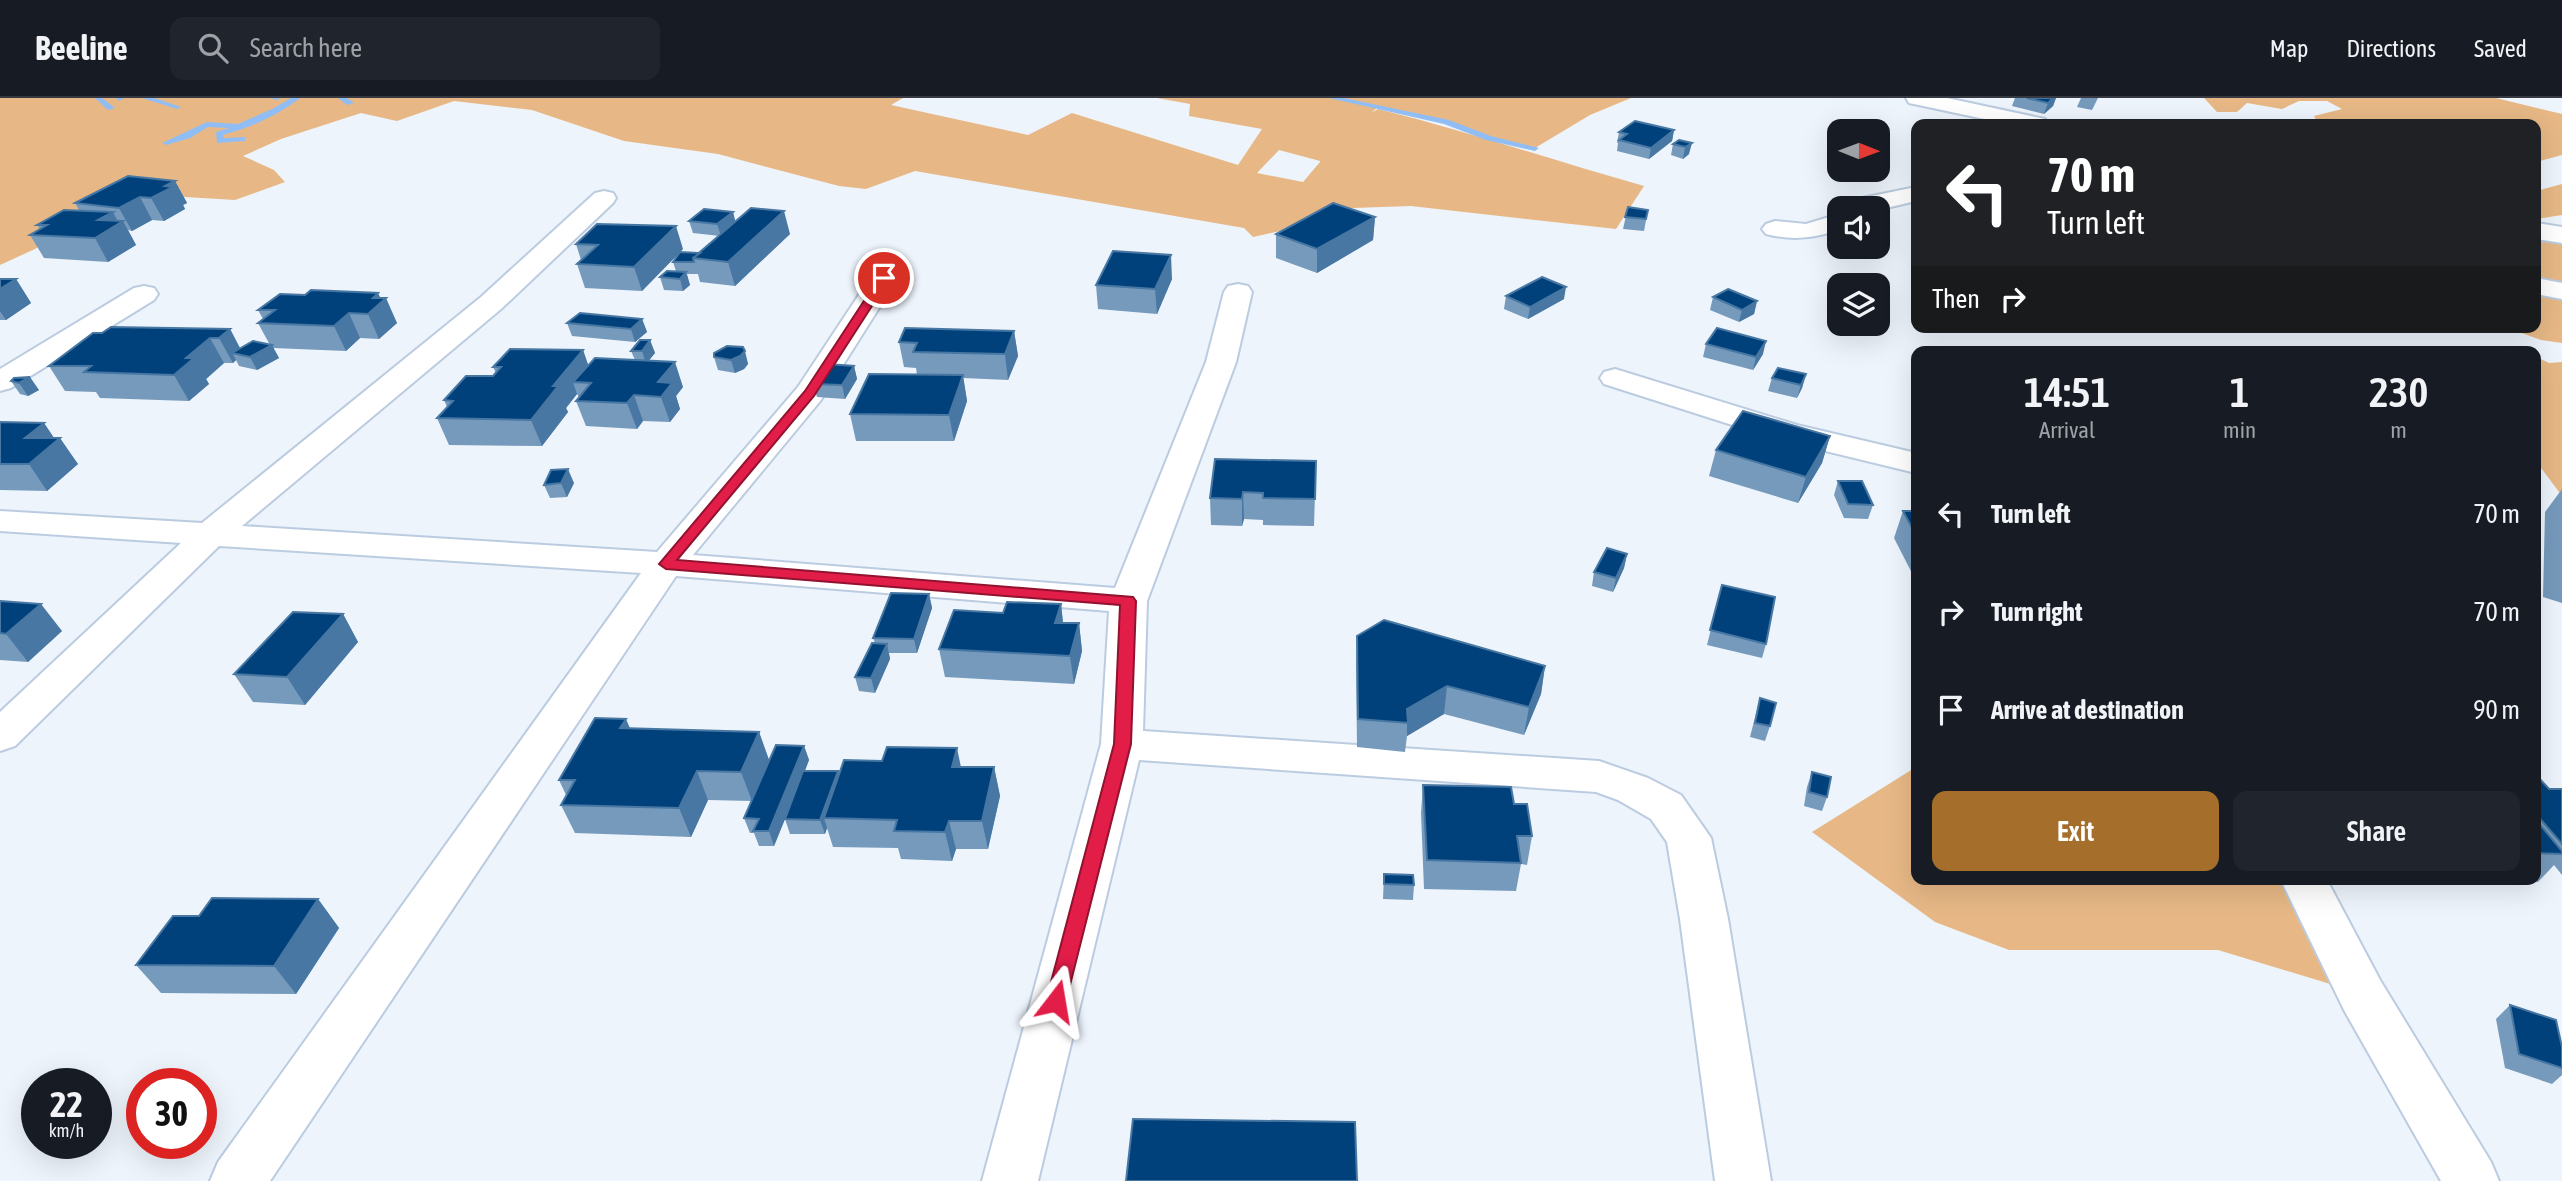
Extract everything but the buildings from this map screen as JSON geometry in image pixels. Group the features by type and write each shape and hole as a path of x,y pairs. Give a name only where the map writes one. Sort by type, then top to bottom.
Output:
{"street":[{"path":"1917,98 2014,119"},
{"path":"1890,199 1911,195"},
{"path":"0,736 211,534 491,303 604,198"},
{"path":"1775,229 1807,232 1827,226"},
{"path":"2541,232 2562,235"},
{"path":"239,1181 666,564 810,393 884,278"},
{"path":"2541,287 2562,291"},
{"path":"1010,1181 1122,744 1128,601 1221,362 1238,292"},
{"path":"0,382 144,293"},
{"path":"1615,378 1787,432 1911,462"},
{"path":"0,521 666,564 1128,601"},
{"path":"1122,744 1599,777 1633,789 1666,807 1689,838 1704,919 1743,1181"},
{"path":"2306,885 2332,942 2372,1015 2471,1181"}],"shaded area":[{"path":"0,98 903,98 891,105 1028,135 1072,113 1238,165 1262,129 1189,116 1190,104 1157,98 1631,98 1590,115 1535,148 1398,111 1378,107 1371,113 1378,109 1644,186 1616,229 1411,206 1324,209 1294,228 1253,237 1244,228 915,171 866,189 839,186 718,154 624,141 532,110 454,101 397,121 361,113 281,139 243,156 274,170 285,182 235,200 119,193 35,249 0,265","holes":["1279,150 1320,161 1303,182 1257,173"]},
{"path":"2204,98 2496,98 2562,114 2562,155 2541,161 2541,119 2316,119 2314,116 2342,109 2327,101 2299,101 2282,109 2247,103 2237,112 2217,112"},
{"path":"2562,184 2562,215 2541,218 2541,190"},
{"path":"2541,237 2562,240 2562,343 2541,340 2522,333 2541,333"},
{"path":"2541,359 2549,363 2562,362 2562,496 2541,468"},
{"path":"1911,770 1911,885 2290,885 2340,987 2218,950 2009,950 1935,922 1812,832"}],"waterway":[{"path":"146,98 177,107"},
{"path":"166,143 187,136 207,124 239,127 296,98"},
{"path":"342,98 350,103"},
{"path":"1333,98 1446,122 1489,138 1535,148"},
{"path":"98,99 111,108"},
{"path":"236,129 219,134 220,141 242,139"}],"route":[{"path":"884,278 810,393 666,564 1128,601 1122,744 1056,1001"}]}
